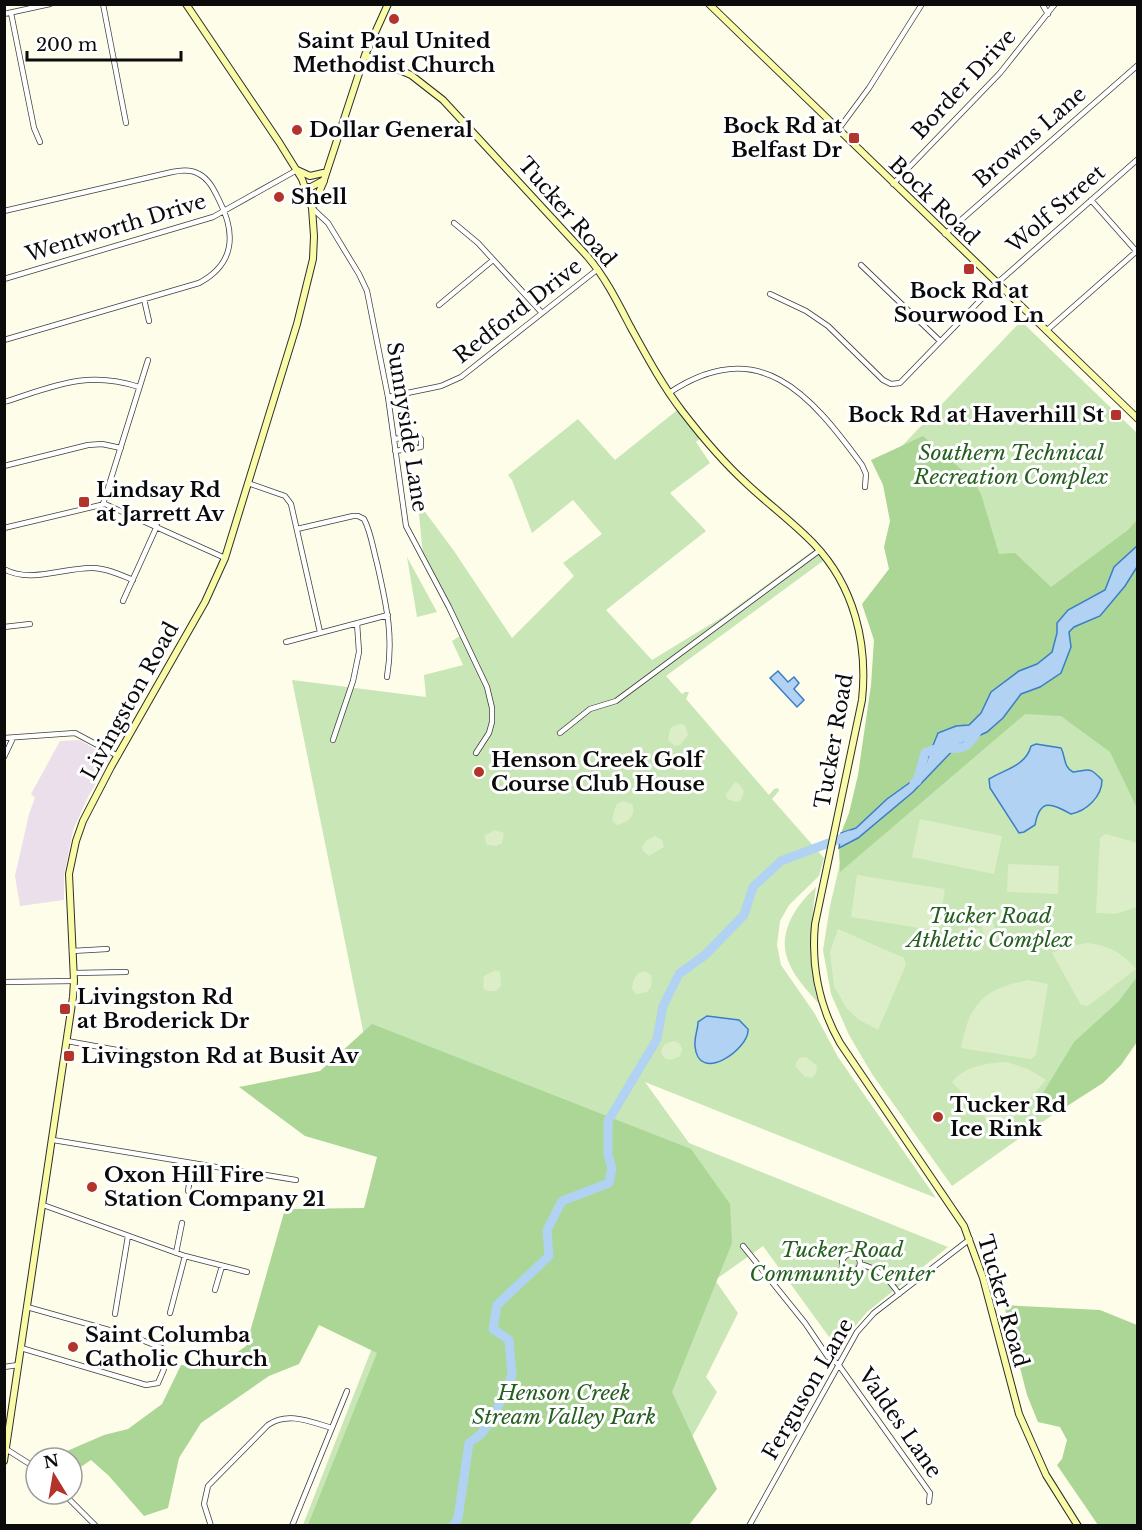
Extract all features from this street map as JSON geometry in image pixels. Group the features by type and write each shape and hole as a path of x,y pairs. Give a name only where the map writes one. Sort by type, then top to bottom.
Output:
{"main road":[{"name":"Livingston Road","path":"4,1461 67,1041 74,977 69,879 72,858 83,821 205,602 225,558 311,272 314,236 312,208 305,187 297,170 186,4"},
{"path":"312,208 365,55 388,4"},
{"name":"Bock Road","path":"709,4 996,284 1136,414"},
{"name":"Tucker Road","path":"365,55 411,75 443,100 598,269 669,393 714,451 820,550 846,591 857,622 864,659 862,700 818,905 813,948 816,974 825,1010 843,1048 955,1210 970,1239 1023,1424 1046,1475 1078,1526"},
{"path":"297,170 310,176 325,175"},
{"path":"305,187 311,187 325,175"}],"street":[{"path":"40,142 34,128 8,14 50,4"},
{"path":"103,4 126,123"},
{"path":"838,130 922,4"},
{"path":"1042,4 1048,14"},
{"name":"Border Drive","path":"893,184 1000,73 1055,4"},
{"name":"Browns Lane","path":"945,234 1137,65"},
{"name":"Wolf Street","path":"770,294 824,322 878,375 891,384 903,382 996,284 1137,159"},
{"path":"4,211 186,170 204,177 212,187 225,211 229,224 230,245 226,256 214,272 199,282 4,340"},
{"name":"Wentworth Drive","path":"4,279 213,217 297,170"},
{"path":"1046,331 1137,251 1091,200"},
{"name":"Sunnyside Lane","path":"312,208 328,224 367,291 388,397 406,526 449,607 489,692 492,722 489,733 476,753"},
{"path":"454,223 475,240 542,313"},
{"path":"439,305 493,260"},
{"path":"861,265 940,341"},
{"name":"Redford Drive","path":"388,397 441,386 462,377 598,269"},
{"path":"144,299 149,321"},
{"path":"104,504 148,360"},
{"path":"669,393 688,380 726,369 749,368 774,376 797,390 821,414 862,465 866,474 865,487"},
{"path":"4,402 63,384 90,379 112,380 140,387"},
{"path":"394,439 418,436 422,444 421,447 395,450"},
{"path":"4,466 94,444 121,448"},
{"path":"248,483 285,496 291,504 320,632"},
{"path":"4,528 104,504 225,558"},
{"path":"297,528 353,516 364,519 388,615 391,645 387,678"},
{"path":"123,602 157,526"},
{"path":"560,733 590,710 610,704 626,694 820,550"},
{"path":"4,569 24,575 96,568 133,580"},
{"path":"286,642 388,615"},
{"path":"4,627 30,624"},
{"path":"333,740 353,681 359,652 357,624"},
{"path":"4,738 75,733 118,756"},
{"path":"4,756 13,738"},
{"path":"72,951 106,949"},
{"path":"4,982 126,972"},
{"path":"67,1041 128,1052"},
{"path":"52,1140 192,1165 296,1180"},
{"path":"188,1191 192,1165"},
{"path":"43,1205 185,1256 247,1272"},
{"path":"176,1253 182,1223"},
{"path":"114,1314 128,1236"},
{"name":"Ferguson Lane","path":"749,1526 838,1364 863,1324 970,1239"},
{"name":"Valdes Lane","path":"743,1246 805,1323 828,1358 838,1364 930,1493 929,1502"},
{"path":"851,1254 858,1258 860,1264 857,1269 849,1272 843,1269 841,1263 843,1257 851,1254"},
{"path":"170,1313 185,1256"},
{"path":"860,1264 884,1275 899,1294"},
{"path":"215,1290 222,1266"},
{"path":"21,1348 146,1385 158,1383 164,1369 164,1353 159,1346 27,1307"},
{"path":"4,1367 18,1365"},
{"path":"292,1526 347,1391"},
{"path":"211,1526 204,1504 208,1486 268,1425 275,1421 292,1418 332,1428"},
{"path":"6,1449 24,1460"},
{"path":"76,1506 96,1526"}],"shaded area":[{"path":"80,740 110,758 73,830 64,875 64,900 20,906 15,876 29,814 35,798 31,794 60,741"}],"green space":[{"path":"1021,321 1137,433 1137,1006 1104,1030 1058,1111 952,1186 872,1074 849,1035 831,994 823,950 841,859 933,741 881,468"},
{"path":"681,407 703,436 696,442 710,463 670,493 706,531 606,610 652,660 724,616 814,550 823,561 666,676 682,694 689,692 686,699 769,795 778,788 779,791 772,799 824,858 819,876 789,905 780,921 777,945 781,965 815,1014 838,1057 936,1198 645,1082 689,1143 948,1247 867,1312 856,1325 840,1352 763,1246 715,1280 738,1313 706,1377 717,1392 649,1514 626,1525 303,1525 404,1266 373,1080 292,680 426,697 424,675 463,665 452,641 460,636 424,565 418,505 454,551 512,638 574,576 563,563 602,534 573,500 532,533 508,475 578,419 615,460"},
{"path":"923,436 971,478 981,494 999,554 1015,553 1051,587 1128,530 1137,520 1137,808 1110,752 1061,716 1025,714 840,872 841,833 849,813 858,775 871,685 874,640 862,604 889,569 884,547 890,521 883,485 871,460"},
{"path":"407,557 437,612 417,617"},
{"path":"680,724 685,725 688,735 680,745 675,746 668,740 670,731 671,728"},
{"path":"735,782 744,791 741,800 736,802 727,799 726,794"},
{"path":"623,801 632,804 633,812 627,821 617,825 613,822 613,815 617,804"},
{"path":"920,819 1002,836 994,874 912,857"},
{"path":"495,830 504,833 502,843 496,846 487,845 484,836"},
{"path":"1106,834 1137,843 1137,907 1115,914 1096,913 1100,838"},
{"path":"655,836 662,840 664,847 649,856 643,851 642,846"},
{"path":"1008,864 1059,866 1058,894 1007,892"},
{"path":"857,875 945,889 938,931 851,917"},
{"path":"816,887 811,945 818,1003 802,985 793,970 786,954 785,943 789,922 801,903"},
{"name":"Tucker Road Athletic Complex","path":"993,921 997,943 986,945 981,923"},
{"path":"979,928 983,950 972,952 968,930"},
{"path":"838,929 904,958 906,965 878,1030 859,1020 847,1009 834,986 830,952"},
{"path":"1088,943 1115,951 1136,969 1088,1006 1081,1005 1052,953 1067,946"},
{"path":"495,970 500,972 501,986 496,991 487,991 483,988 484,976"},
{"path":"644,971 652,975 651,987 647,992 636,994 632,989 634,980 638,973"},
{"path":"1137,977 1137,1042 1121,1065 1103,1083 1064,1108 1040,1098 1074,1042 1119,1001"},
{"path":"1028,980 1048,984 1036,1055 1031,1059 961,1048 969,1020 981,1001 1000,988"},
{"name":"Henson Creek Stream Valley Park","path":"372,1024 691,1149 730,1204 732,1243 672,1392 717,1489 689,1525 308,1525 377,1353 319,1325 299,1364 269,1376 201,1423 179,1458 168,1508 144,1516 109,1476 91,1460 84,1465 84,1446 79,1446 104,1435 128,1429 162,1404 181,1365 216,1368 246,1346 285,1209 364,1208 377,1157 305,1136 239,1087 320,1071"},
{"path":"674,1041 680,1044 682,1049 680,1056 674,1059 663,1057 661,1050 665,1044"},
{"path":"806,1057 817,1066 812,1078 805,1077 795,1066 799,1058"},
{"path":"1007,1062 1028,1069 1046,1080 1003,1129 996,1130 952,1082 970,1069"},
{"path":"1004,1305 1100,1310 1137,1325 1137,1525 1098,1525 1057,1465 1062,1459 1067,1440 1060,1427 1038,1422 1027,1395"}],"water":[{"path":"1137,546 1137,567 1125,586 1100,616 1074,627 1069,632 1071,647 1061,673 1040,687 1021,694 1003,718 987,732 958,745 913,792 858,838 839,848 841,833 856,828 923,770 938,733 956,726 969,725 981,713 991,692 1019,671 1037,664 1052,652 1057,623 1068,610 1105,590 1114,567"},
{"path":"778,671 788,682 794,677 799,683 794,689 804,700 797,707 770,678"},
{"path":"1036,744 1061,748 1066,765 1070,770 1073,772 1092,771 1102,780 1101,786 1096,797 1082,810 1071,814 1048,805 1040,810 1035,825 1019,833 990,788 989,779 1020,763 1031,746"},
{"path":"707,1016 739,1020 748,1029 741,1046 723,1060 714,1063 705,1063 698,1057 695,1046 698,1022"}],"waterway":[{"path":"914,783 917,781 925,753 934,749 962,748 974,737 980,726"},
{"path":"453,1526 458,1518 469,1443 481,1434 493,1418 512,1375 509,1340 493,1329 497,1305 549,1256 547,1230 562,1201 609,1183 612,1168 608,1155 608,1121 657,1039 663,1006 679,974 705,955 744,915 753,887 781,861 850,835"}],"place":[{"name":"Saint Paul United Methodist Church","path":"394,19"},
{"name":"Dollar General","path":"297,130"},
{"name":"Bock Rd at Belfast Dr","path":"854,138"},
{"name":"Shell","path":"279,197"},
{"name":"Bock Rd at Sourwood Ln","path":"969,269"},
{"name":"Bock Rd at Haverhill St","path":"1116,415"},
{"name":"Lindsay Rd at Jarrett Av","path":"84,502"},
{"name":"Henson Creek Golf Course Club House","path":"479,772"},
{"name":"Livingston Rd at Broderick Dr","path":"65,1009"},
{"name":"Livingston Rd at Busit Av","path":"69,1056"},
{"name":"Tucker Rd Ice Rink","path":"938,1117"},
{"name":"Oxon Hill Fire Station Company 21","path":"92,1187"},
{"name":"Saint Columba Catholic Church","path":"73,1347"}],"park label":[{"name":"Southern Technical Recreation Complex","path":"1011,465"},
{"name":"Tucker Road Community Center","path":"842,1262"}]}
